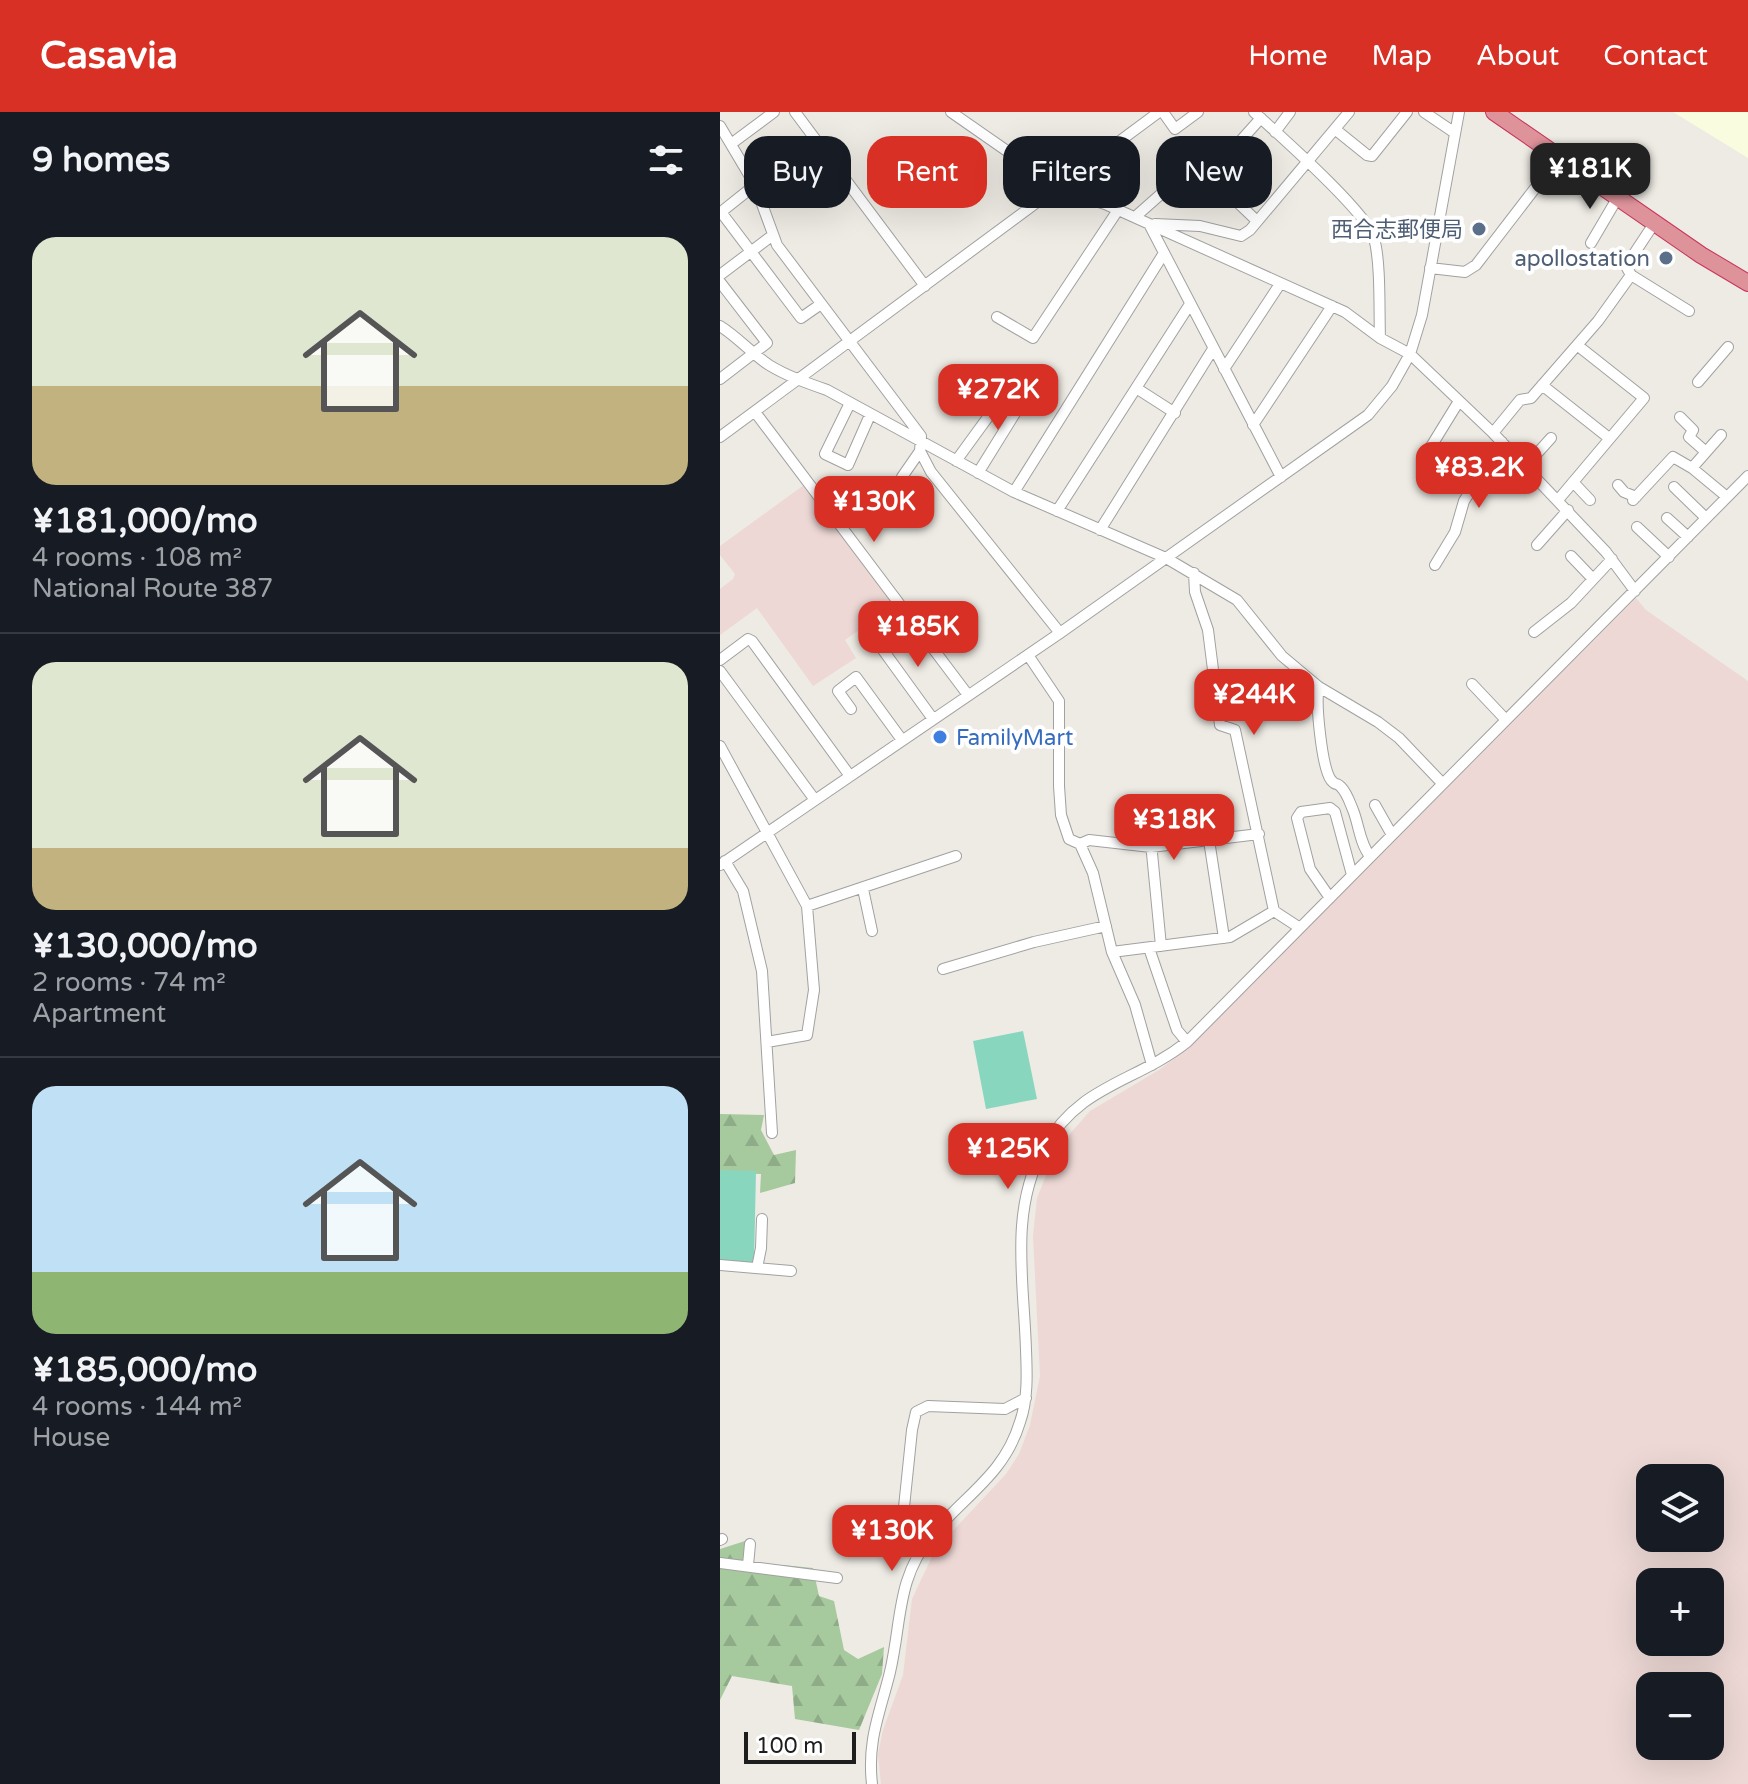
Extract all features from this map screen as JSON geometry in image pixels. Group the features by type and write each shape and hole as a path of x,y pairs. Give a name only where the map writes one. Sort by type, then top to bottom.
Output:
{"highway":[{"path":"1494,112 1701,255 1748,283"}],"street":[{"path":"731,144 774,112"},
{"path":"795,112 925,286"},
{"path":"1128,136 1161,112 1175,129 1198,112"},
{"path":"1275,132 1290,112"},
{"path":"1149,224 1200,226 1241,236 1309,163 1349,112"},
{"path":"1336,130 1372,156 1407,112"},
{"path":"1424,112 1455,133"},
{"path":"772,1133 762,971 743,891 723,863 1060,633 1368,415 1392,386 1410,354 1422,315 1459,112"},
{"path":"958,114 1003,147"},
{"path":"1240,136 1257,115 1309,163 1374,237 1380,338"},
{"path":"720,126 744,166"},
{"path":"1430,268 1465,272 1476,265 1559,157"},
{"path":"744,194 721,212 801,318 821,304"},
{"path":"1591,243 1618,197"},
{"path":"1135,217 1156,198"},
{"path":"763,208 773,235 921,436 920,446 902,477"},
{"path":"721,436 1030,208"},
{"path":"1112,208 1345,312 1380,338 1410,354 1568,510 1612,559 1635,591"},
{"path":"1243,208 1257,221"},
{"path":"997,317 1033,338 1118,210"},
{"path":"1655,222 1626,266 1631,275 1689,311"},
{"path":"1149,224 1281,477"},
{"path":"720,275 773,235"},
{"path":"1014,492 1164,253"},
{"path":"1493,433 1520,400 1531,398 1598,321 1631,275"},
{"path":"720,282 767,343 720,379"},
{"path":"1224,369 1280,284"},
{"path":"1057,511 1190,304"},
{"path":"1253,425 1332,306"},
{"path":"720,326 767,364 827,390 920,446 1014,492 1166,558 1237,600 1282,656 1319,687 1399,738 1442,783"},
{"path":"1558,500 1644,398 1577,345"},
{"path":"1698,382 1728,347"},
{"path":"1100,530 1213,349"},
{"path":"956,461 1012,384"},
{"path":"1542,385 1609,438"},
{"path":"1136,388 1175,413"},
{"path":"1427,453 1459,401"},
{"path":"978,473 1022,402"},
{"path":"850,403 825,454 848,465 870,415"},
{"path":"755,412 968,695"},
{"path":"1680,417 1693,430 1689,437 1706,452"},
{"path":"1692,468 1721,435"},
{"path":"1524,468 1551,438"},
{"path":"1435,565 1455,532 1464,501 1502,442"},
{"path":"920,446 941,496 1060,633"},
{"path":"1618,485 1634,498 1673,457 1692,468 1727,497"},
{"path":"872,1784 873,1728 889,1675 901,1597 918,1555 931,1536 1001,1464 1020,1424 1026,1398 1027,1358 1020,1230 1026,1187 1045,1146 1087,1098 1152,1065 1187,1042 1748,476"},
{"path":"1573,482 1590,500"},
{"path":"1674,487 1706,518"},
{"path":"1537,545 1568,510"},
{"path":"1667,518 1688,537"},
{"path":"1637,527 1669,557"},
{"path":"1571,556 1593,579"},
{"path":"1534,632 1571,603 1612,559"},
{"path":"1194,573 1195,592 1208,630 1220,725 1235,730 1274,911 1300,928"},
{"path":"720,660 748,639 752,641 850,776"},
{"path":"875,639 933,719"},
{"path":"1028,655 1059,701 1061,815 1069,839 1080,844 1093,873 1112,952 1135,1005 1152,1065"},
{"path":"720,671 815,800"},
{"path":"851,709 838,691 856,677 902,740"},
{"path":"1472,684 1506,720"},
{"path":"1319,687 1321,741 1328,774 1349,800 1360,825 1365,850 1370,856"},
{"path":"720,746 807,906 814,990 807,1035 767,1042"},
{"path":"1203,801 1224,938"},
{"path":"1375,805 1392,835"},
{"path":"1330,898 1310,869 1297,818 1301,812 1330,808 1335,812 1352,875"},
{"path":"1148,812 1161,946"},
{"path":"1080,844 1089,840 1151,847 1259,834"},
{"path":"807,906 956,856"},
{"path":"863,889 872,931"},
{"path":"1112,952 1224,938 1274,911"},
{"path":"943,969 1034,942 1106,926"},
{"path":"1149,948 1177,1030 1187,1042"},
{"path":"757,1268 762,1219"},
{"path":"720,1265 791,1271"},
{"path":"918,1555 904,1545 901,1536 916,1412 928,1406 1005,1409 1026,1398"},
{"path":"748,1565 750,1544"},
{"path":"720,1563 837,1578"}],"shaded area":[{"path":"1673,112 1748,112 1748,158"},
{"path":"804,485 896,604 845,640 856,658 813,686 757,608 720,635 720,589 735,574 720,555 720,546"},
{"path":"1636,598 1646,610 1748,681 1748,1784 881,1784 878,1754 883,1730 903,1675 912,1599 935,1550 1006,1474 1019,1454 1030,1425 1040,1376 1033,1236 1037,1198 1049,1168 1069,1135 1090,1111 1159,1070 1190,1047"}],"green space":[{"path":"1023,1031 1037,1099 986,1109 973,1041"},
{"path":"720,1114 764,1115 761,1130 774,1155 796,1150 795,1183 760,1193 761,1174 720,1173"},
{"path":"720,1170 756,1171 754,1263 720,1262"},
{"path":"745,1541 748,1564 758,1570 783,1565 813,1568 819,1596 834,1601 844,1650 858,1659 884,1647 882,1674 859,1730 795,1719 792,1686 732,1676 720,1700 720,1549"}],"place":[{"name":"西合志郵便局","path":"1479,229"},
{"name":"apollostation","path":"1666,258"},
{"name":"FamilyMart","path":"940,737"}]}
